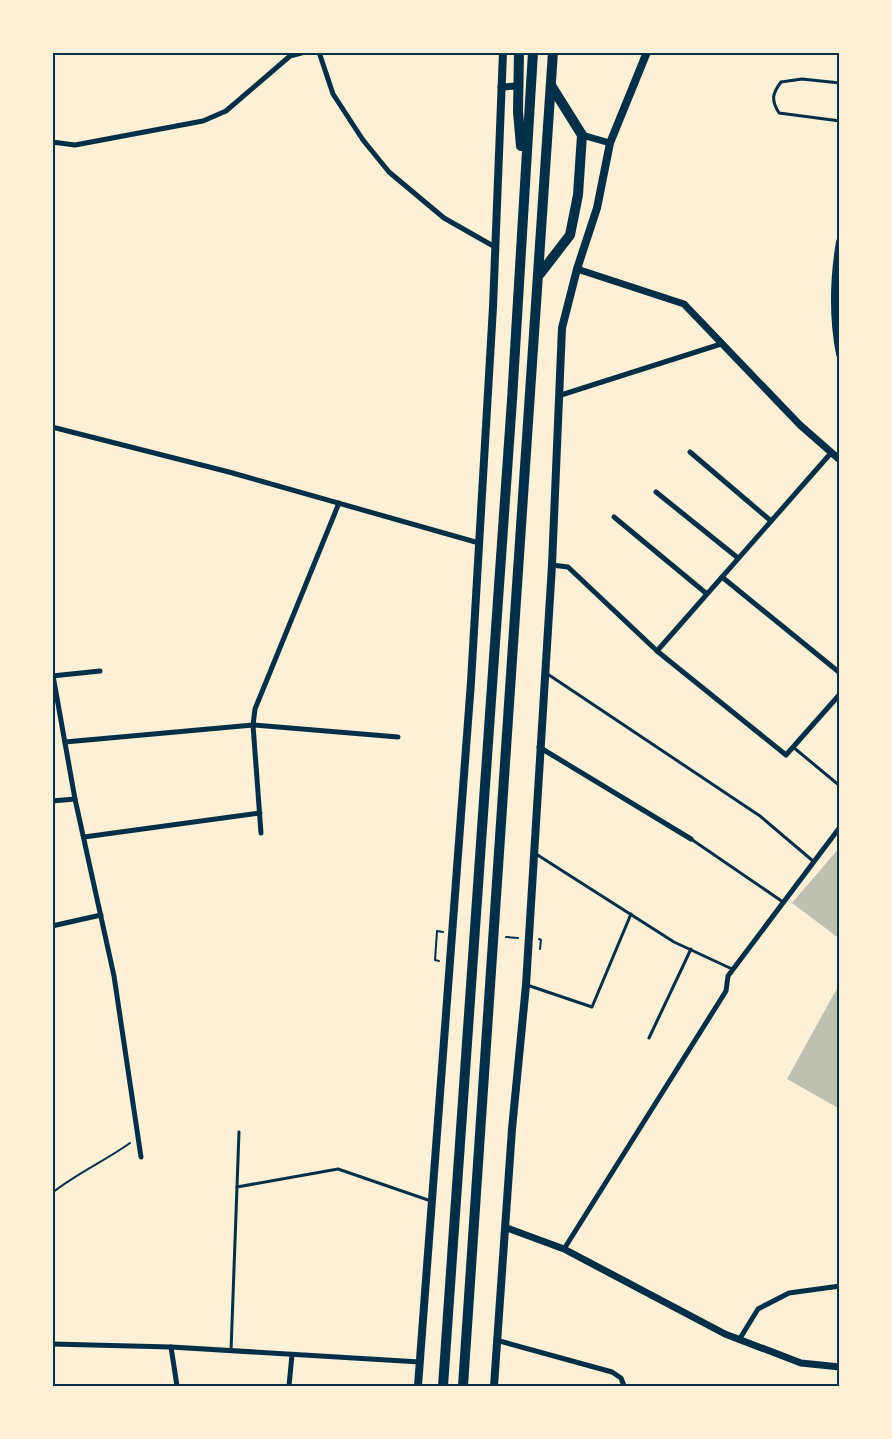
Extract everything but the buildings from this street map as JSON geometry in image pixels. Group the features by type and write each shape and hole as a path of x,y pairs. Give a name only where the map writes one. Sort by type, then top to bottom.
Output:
{"highway":[{"path":"519,52 518,112 525,176"},
{"path":"443,1386 512,400 533,52"},
{"path":"463,1386 540,274 553,52"},
{"path":"540,274 570,236 578,195 582,135 551,87"}],"main road":[{"path":"418,1386 479,543 503,52"},
{"path":"494,1386 507,1228 512,1129 526,985 552,565 561,395 562,328 577,269 597,208 610,143 647,52"},
{"path":"840,242 836,265 836,315 840,354"}],"street":[{"path":"52,142 75,145 203,121 226,111 290,56 305,52"},
{"path":"319,52 333,94 363,140 389,172 444,218 495,247"},
{"path":"501,87 518,86"},
{"path":"582,135 610,143"},
{"path":"577,269 684,304 800,425 840,460"},
{"path":"561,395 721,344"},
{"path":"52,427 339,503 479,543"},
{"path":"690,452 771,521"},
{"path":"657,651 831,453"},
{"path":"656,492 738,558"},
{"path":"261,833 252,725 258,697 339,503"},
{"path":"614,517 707,594"},
{"path":"552,565 568,567 657,651 786,755 840,694"},
{"path":"722,577 840,673"},
{"path":"100,670 53,674 75,799 114,976 141,1157"},
{"path":"65,742 252,725 398,737"},
{"path":"539,747 691,839"},
{"path":"52,801 75,799"},
{"path":"84,837 260,813"},
{"path":"564,1249 726,991 728,976 840,827"},
{"path":"52,926 101,915"},
{"path":"507,1228 564,1249 739,1340 801,1363 840,1367"},
{"path":"739,1340 758,1309 789,1293 840,1286"},
{"path":"496,1340 618,1374 624,1386"},
{"path":"52,1344 171,1347 420,1362"},
{"path":"171,1347 177,1386"},
{"path":"289,1386 292,1354"}],"lane":[{"path":"840,83 781,81 773,92 773,102 779,113 840,121"},
{"path":"545,672 760,816 814,861"},
{"path":"793,747 840,786"},
{"path":"691,839 783,902"},
{"path":"534,853 691,950 733,970"},
{"path":"526,985 592,1007 631,914"},
{"path":"649,1038 691,950"},
{"path":"231,1351 239,1132"},
{"path":"237,1187 338,1169 433,1201"}],"path":[{"path":"435,960 437,932"},
{"path":"52,1193 76,1175 107,1160 138,1137"}]}
